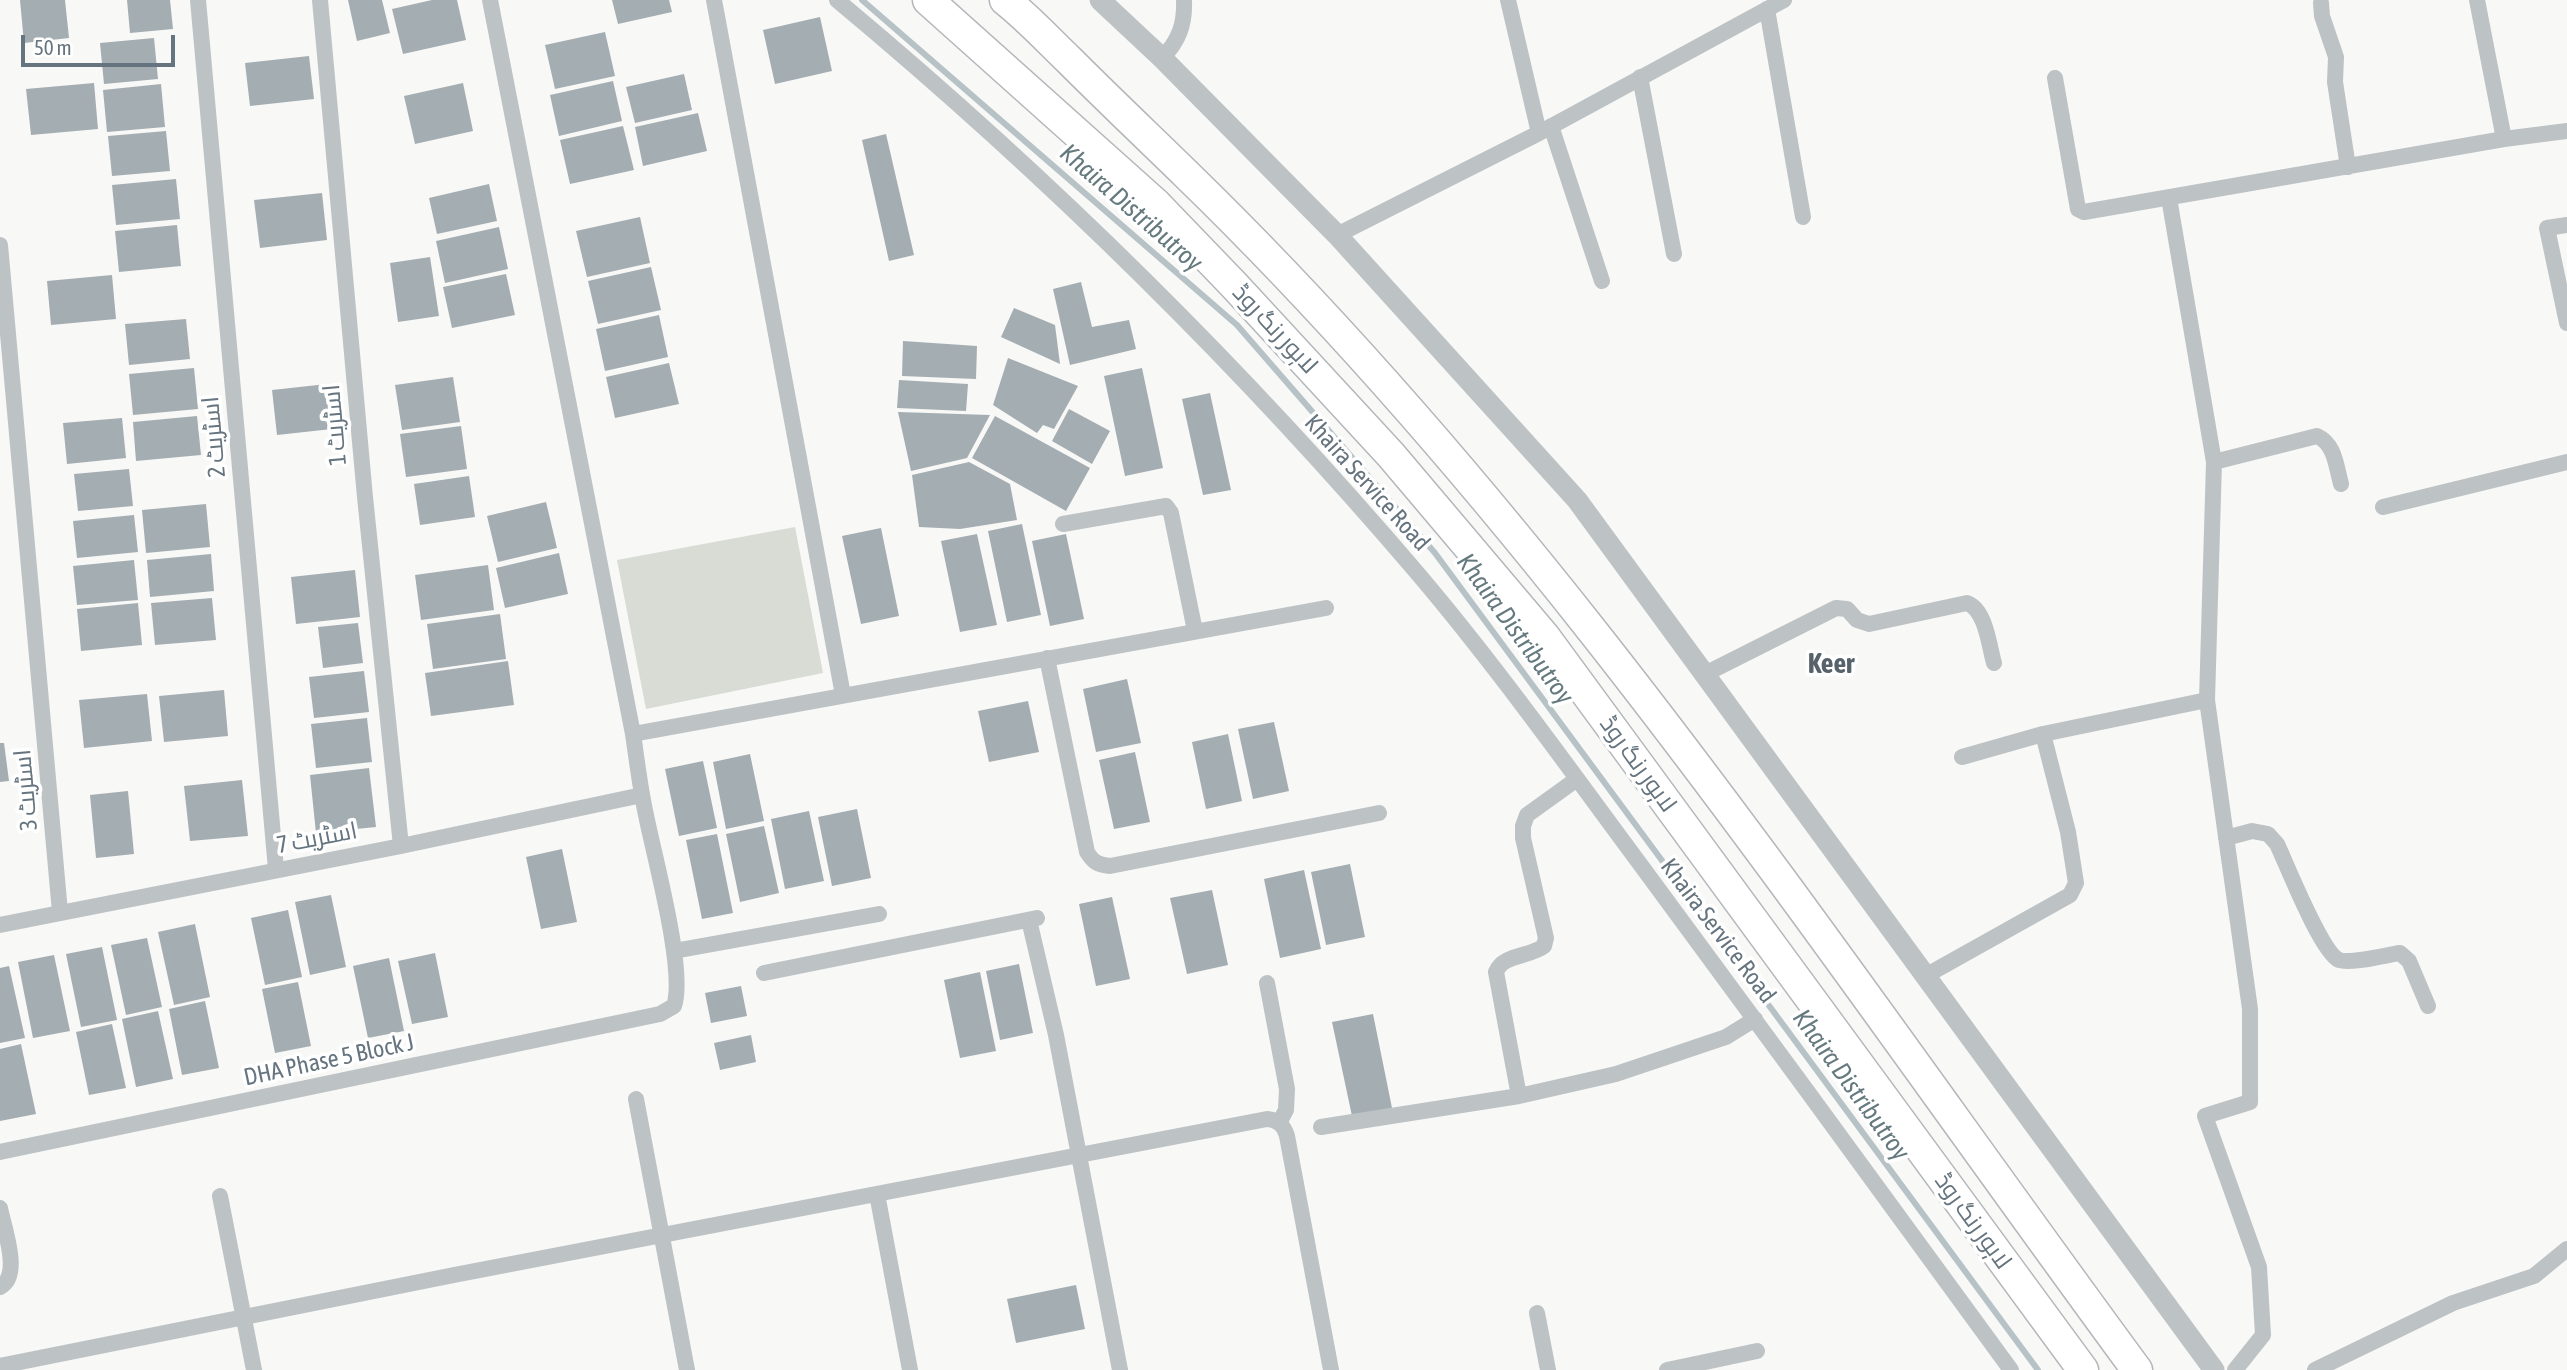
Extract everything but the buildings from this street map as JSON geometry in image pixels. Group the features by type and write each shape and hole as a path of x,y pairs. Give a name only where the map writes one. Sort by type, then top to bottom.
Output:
{"highway":[{"name":"لاہور رنگ روڈ","path":"928,0 1155,203 1226,276 1382,445 1545,637 2083,1370"},
{"name":"لاہور رنگ روڈ","path":"1005,0 1258,244 1390,387 1500,515 1569,600 1754,843 2137,1370"}],"street":[{"name":"اسٹریٹ 2","path":"198,0 276,869"},
{"name":"اسٹریٹ 1","path":"320,0 365,497 401,846"},
{"path":"490,0 674,951 879,914"},
{"path":"714,0 844,695"},
{"name":"Khaira Service Road","path":"838,0 922,71 1125,259 1267,406 1420,576 1577,779 2011,1370"},
{"path":"1100,0 1163,58 1337,235 1577,500 2214,1370"},
{"path":"1163,58 1175,46 1181,32 1184,0"},
{"path":"1508,0 1545,130 1602,281"},
{"path":"1337,235 1545,130 1784,0"},
{"path":"2477,0 2504,139"},
{"path":"2321,3 2322,16 2336,57 2335,82 2348,167"},
{"path":"1767,9 1803,217"},
{"path":"1640,78 1674,254"},
{"path":"2055,78 2078,209 2081,212 2504,139 2567,131"},
{"path":"2169,198 2214,462 2207,700 2250,1009 2250,1102 2206,1116 2259,1268 2263,1335 2235,1370"},
{"path":"2567,225 2547,228 2567,324"},
{"name":"اسٹریٹ 3","path":"0,246 60,912"},
{"path":"2214,462 2317,436 2327,440 2341,484"},
{"path":"2383,507 2567,462"},
{"path":"1063,524 1166,506 1171,513 1195,631"},
{"path":"1705,674 1836,608 1847,609 1857,620 1869,624 1967,603 1974,606 1979,613 1994,663"},
{"path":"633,734 1326,608"},
{"path":"1047,658 1087,852 1100,865 1110,866 1379,814"},
{"path":"1962,757 2043,734 2207,700"},
{"path":"1927,975 2070,895 2076,883 2068,832 2043,734"},
{"path":"1519,1096 1496,972 1499,965 1505,961 1538,951 1544,946 1546,938 1523,838 1523,826 1527,815 1577,779"},
{"name":"اسٹریٹ 7","path":"0,925 401,846 642,795"},
{"path":"2226,838 2252,831 2268,834 2277,844 2324,946 2338,959 2348,960 2400,953 2409,961 2428,1006"},
{"path":"764,973 1033,919 1119,1370"},
{"name":"DHA Phase 5 Block J","path":"0,1152 667,1012 674,1006 678,995 674,951"},
{"path":"1267,983 1287,1089 1286,1110 1279,1123"},
{"path":"1321,1127 1519,1096 1616,1074 1726,1037 1755,1019"},
{"path":"636,1099 687,1370"},
{"path":"0,1366 662,1234 1267,1119 1279,1123 1287,1136 1331,1370"},
{"path":"877,1194 911,1370"},
{"path":"220,1196 254,1370"},
{"path":"0,1209 12,1264 11,1275 6,1284 0,1287"},
{"path":"2315,1370 2453,1303 2534,1276 2567,1249"},
{"path":"1537,1313 1548,1370"},
{"path":"1667,1370 1757,1351"}],"shaded area":[{"path":"795,527 823,673 646,709 617,560"}],"waterway":[{"name":"Khaira Distributroy","path":"862,0 1237,325 1435,553 2038,1370"}],"district":[{"name":"Keer","path":"1831,664"}]}
